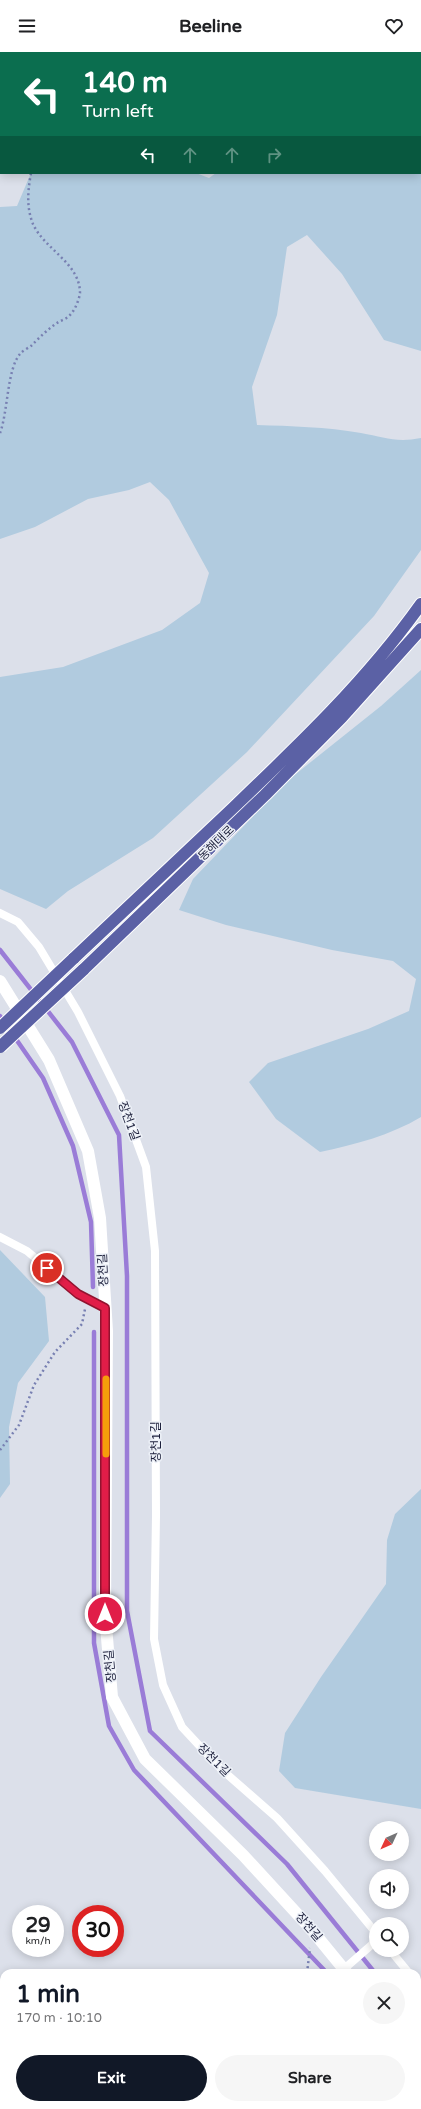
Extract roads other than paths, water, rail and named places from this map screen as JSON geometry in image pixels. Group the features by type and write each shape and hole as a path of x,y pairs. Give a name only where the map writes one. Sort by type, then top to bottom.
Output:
{"main road":[{"name":"동해대로","path":"0,1028 306,738 376,662 421,604"},
{"name":"동해대로","path":"0,1047 83,970 243,816 331,728 421,629"}],"street":[{"name":"장천길","path":"0,981 49,1060 88,1151 100,1218 105,1308 105,1614 112,1697 145,1759 243,1855 347,1969"}],"lane":[{"name":"장천1길","path":"0,913 18,922 39,947 78,1012 120,1096 146,1167 155,1251 156,1516 154,1639 162,1685 182,1727 221,1769 277,1818 325,1871 369,1929"},
{"path":"0,1237 27,1251 78,1294 105,1308"},
{"path":"347,1969 369,1945"},
{"path":"396,1957 406,1969"}],"waterway":[{"path":"0,950 72,1042 119,1135 127,1276 127,1611 150,1731 287,1864 372,1969"},
{"path":"0,1016 43,1078 73,1146 91,1222 93,1287"},
{"path":"94,1332 94,1643 109,1726 134,1770 323,1969"}]}
